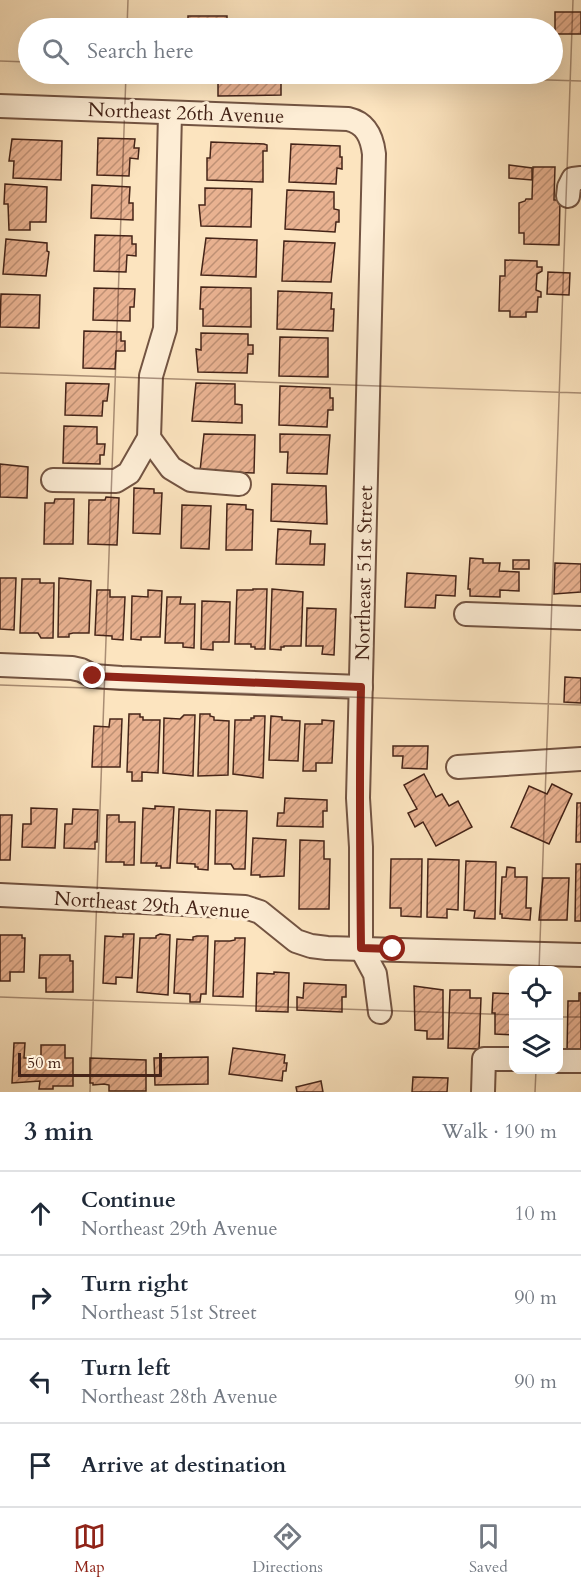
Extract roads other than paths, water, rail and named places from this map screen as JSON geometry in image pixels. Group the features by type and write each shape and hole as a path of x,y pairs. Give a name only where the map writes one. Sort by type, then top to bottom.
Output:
{"street":[{"name":"Northeast 26th Avenue","path":"0,106 348,119 357,122 368,132"},
{"path":"53,480 116,481 129,473 149,438 151,376 165,329 170,113"},
{"name":"Northeast 51st Street","path":"368,132 374,154 358,798 361,847 361,948 375,974 380,1012"},
{"path":"568,196 568,187 573,179 581,178"},
{"path":"149,438 171,468 191,480 239,484"},
{"path":"465,614 581,618"},
{"path":"0,665 72,668 81,669 93,676 121,678 361,687"},
{"path":"458,767 581,759"},
{"name":"Northeast 29th Avenue","path":"0,895 245,907 260,912 296,941 311,946 581,955"},
{"path":"483,1092 484,1059 509,1059"},
{"path":"563,1061 581,1061"}]}
